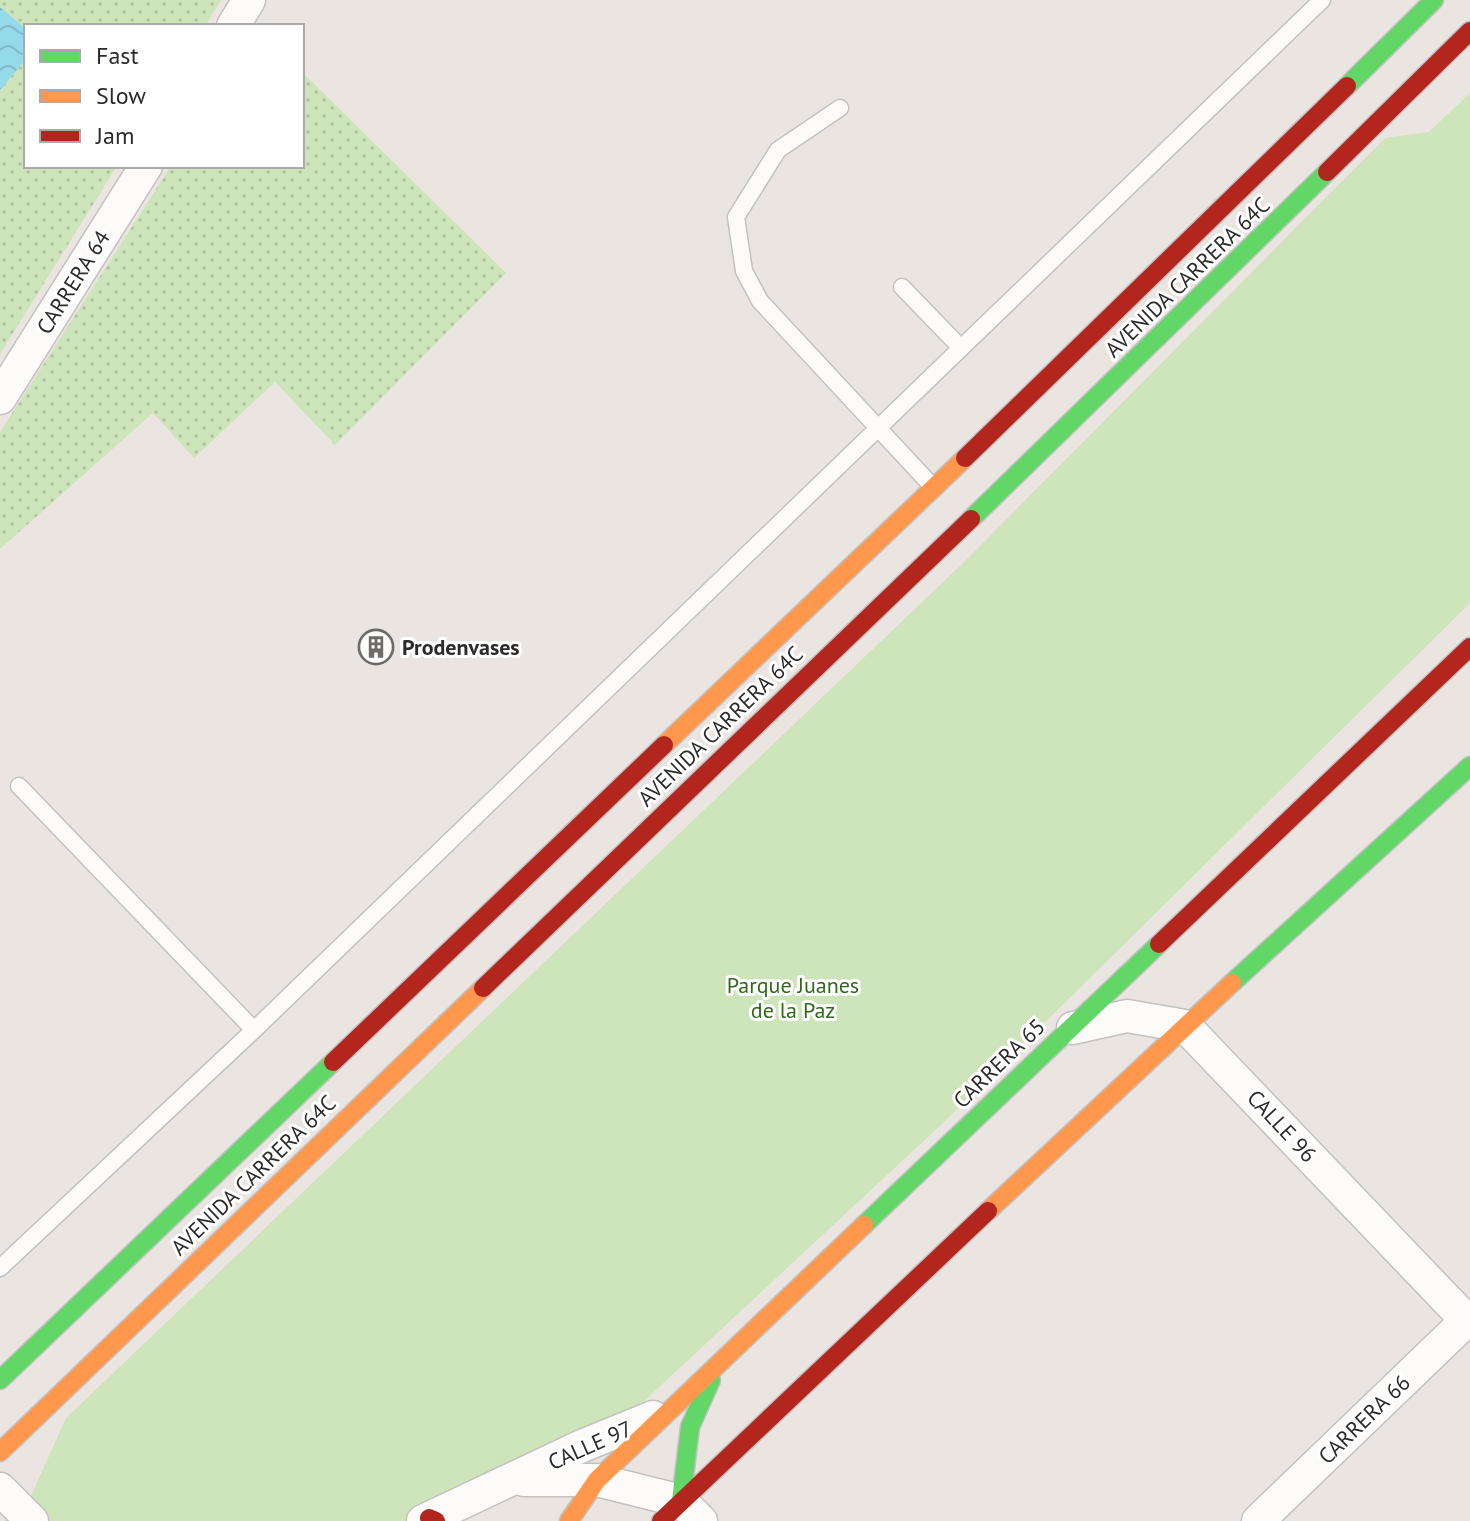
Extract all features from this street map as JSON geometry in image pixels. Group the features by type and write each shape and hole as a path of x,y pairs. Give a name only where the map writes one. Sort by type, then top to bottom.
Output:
{"main road":[{"path":"1368,65 1407,0"},
{"name":"AVENIDA CARRERA 64C","path":"0,1380 933,487 1434,0"},
{"name":"AVENIDA CARRERA 64C","path":"0,1452 1164,333 1470,33"},
{"name":"CARRERA 65","path":"569,1521 597,1480 1470,647"},
{"path":"681,1514 1185,1026 1470,766"},
{"path":"681,1514 690,1427 719,1364"}],"street":[{"path":"234,24 249,0"},
{"name":"CARRERA 64","path":"0,398 145,168"},
{"path":"1058,1040 1077,1025 1127,1016 1185,1026"},
{"name":"CALLE 96","path":"1185,1026 1469,1321"},
{"name":"CARRERA 66","path":"1258,1521 1469,1321"},
{"name":"CALLE 97","path":"429,1520 582,1446 671,1410"},
{"name":"CALLE 97","path":"510,1483 550,1478 597,1480 681,1514"},
{"path":"0,1489 32,1521"}],"lane":[{"path":"0,1268 254,1030 1322,0"},
{"path":"840,108 778,150 736,217 744,271 760,301 933,487"},
{"path":"902,287 961,348"},
{"path":"19,786 254,1030"}],"green space":[{"path":"0,0 221,0 206,24 24,24 24,168 116,168 0,354"},
{"path":"304,74 506,273 335,445 275,382 194,458 153,413 0,549 0,432 170,168 304,168"},
{"name":"Parque Juanes de la Paz","path":"1470,93 1470,603 943,1123 644,1401 435,1502 444,1521 4,1521 31,1496 66,1418 962,564 1385,138 1429,132"}],"water":[{"path":"0,7 24,27 24,61 0,90"}],"traffic: fast":[{"path":"1347,86 1434,0"},
{"path":"971,519 1327,172"},
{"path":"1232,983 1470,766"},
{"path":"864,1225 1159,944"},
{"path":"0,1380 333,1062"},
{"path":"681,1501 690,1427 711,1380"}],"traffic: slow":[{"path":"664,745 965,458"},
{"path":"988,1211 1232,983"},
{"path":"0,1452 483,988"},
{"path":"569,1521 597,1480 864,1225"}],"traffic: jam":[{"path":"1327,172 1470,31"},
{"path":"965,458 1347,86"},
{"path":"483,988 971,519"},
{"path":"1159,944 1470,647"},
{"path":"333,1062 664,745"},
{"path":"661,1521 988,1211"},
{"path":"429,1518 436,1521"}],"place":[{"name":"Prodenvases","path":"376,647"}]}
